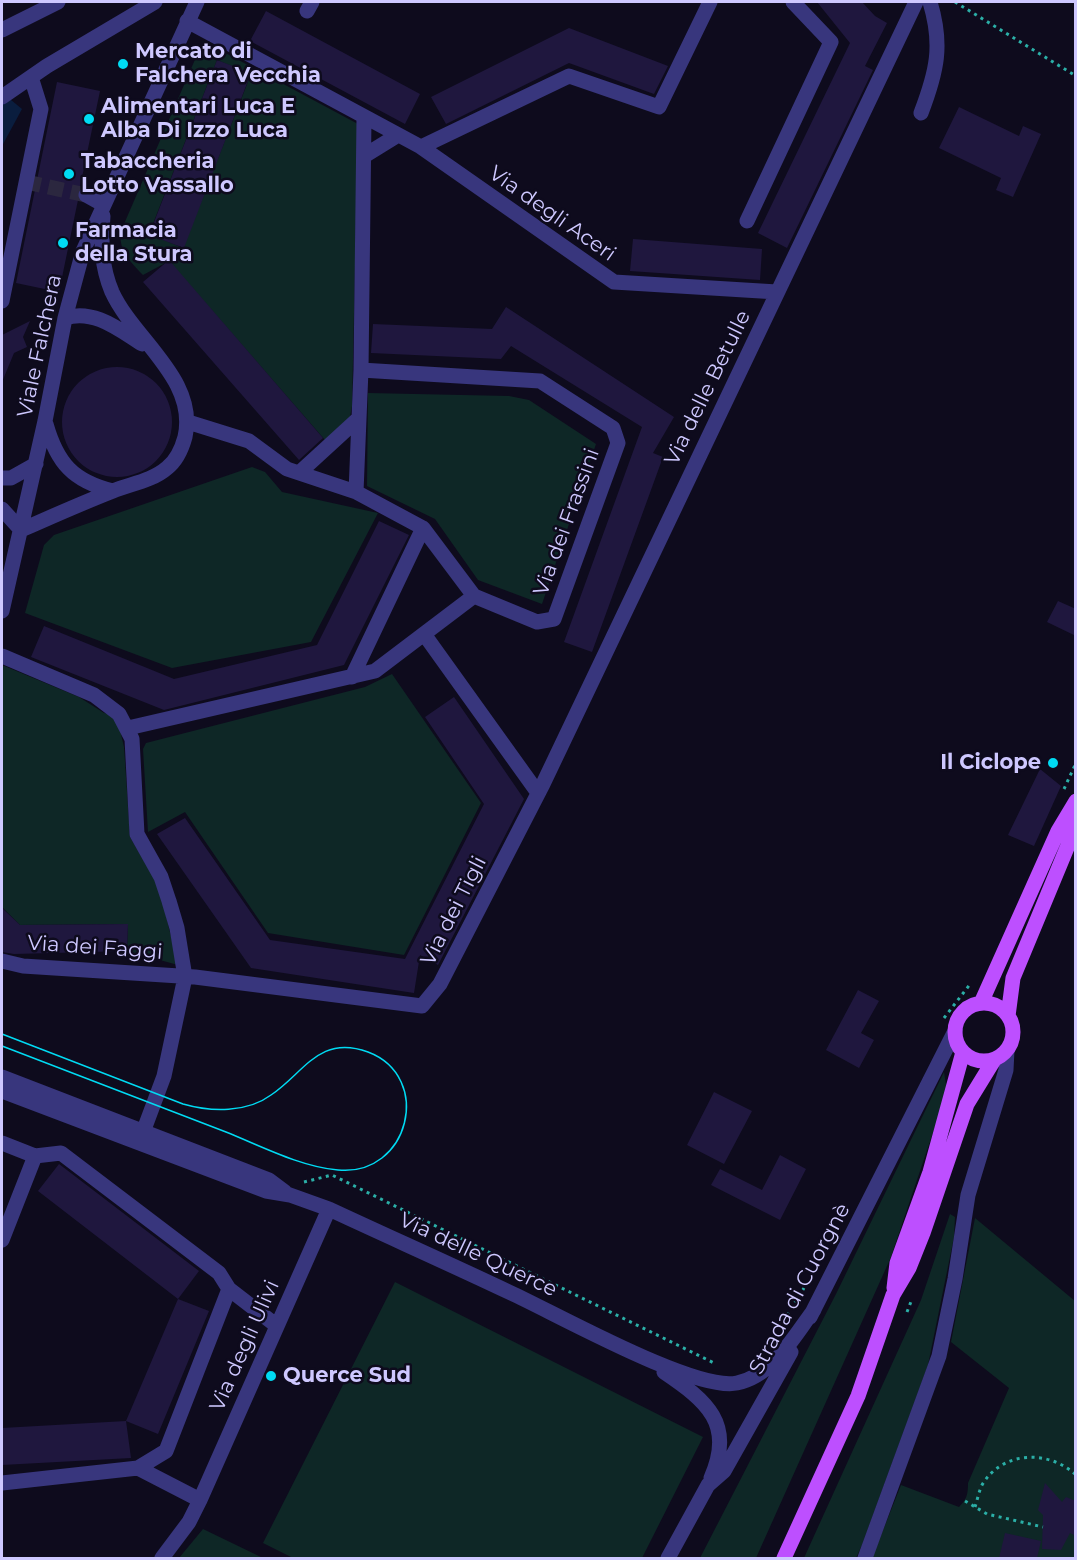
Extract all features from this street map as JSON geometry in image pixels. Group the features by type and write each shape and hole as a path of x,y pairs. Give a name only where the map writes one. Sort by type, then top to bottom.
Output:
{"main road":[{"path":"981,1003 1058,831 1076,801"},
{"path":"784,1558 858,1396 893,1295 909,1268 923,1233 967,1104 994,1060 1007,1050 1014,1034 1008,1016 1013,978 1076,826"},
{"path":"994,1060 981,1061 963,1052 957,1043 955,1031 958,1020 964,1012 981,1003 996,1005 1008,1016"},
{"path":"893,1295 897,1263 930,1172 963,1052"}],"street":[{"path":"2,30 58,2"},
{"path":"2,97 155,2"},
{"name":"Viale Falchera","path":"2,611 6,572 21,530 65,318 83,251 186,21 197,2"},
{"path":"421,147 569,76 659,107 710,2"},
{"path":"747,221 831,42 793,2"},
{"name":"Via delle Betulle","path":"538,793 916,2"},
{"path":"921,113 934,80 939,42 930,2"},
{"name":"Via degli Aceri","path":"186,21 421,147 614,282 777,292"},
{"path":"2,301 41,109 31,77"},
{"path":"356,492 361,370 364,118"},
{"path":"364,156 398,135"},
{"path":"2,509 21,530 113,491 144,481 167,468 182,448 188,422 184,399 171,376 114,296 103,267 100,247 104,205 86,195"},
{"path":"65,318 77,314 95,317 150,348"},
{"name":"Via dei Frassini","path":"361,370 540,381 614,428 618,443 554,619 537,622 474,596"},
{"path":"299,473 359,418"},
{"path":"45,421 52,447 60,461 79,478 113,491"},
{"path":"129,728 375,671 474,596 423,528 356,492 287,469 249,441 188,422"},
{"path":"2,478 11,478 36,464"},
{"path":"352,677 423,528"},
{"path":"424,634 538,793"},
{"path":"2,657 94,695 119,714 129,728 132,739 137,834 161,877 170,902 185,977 164,1076 141,1137"},
{"name":"Via dei Tigli","path":"185,977 422,1006 440,984 538,793"},
{"name":"Via dei Faggi","path":"2,961 23,966 185,977"},
{"name":"Strada di Cuorgnè","path":"668,1558 708,1485 724,1471 814,1310 955,1031"},
{"path":"865,1558 939,1356 955,1279 968,1195 1006,1070 1007,1050"},
{"name":"Via delle Querce","path":"2,1077 266,1191 329,1209 645,1358 725,1385 740,1383 762,1371 777,1358 814,1310"},
{"name":"Via delle Querce","path":"2,1091 141,1137"},
{"path":"2,1143 35,1156 61,1153 219,1273 229,1289 277,1326"},
{"path":"2,1240 35,1156"},
{"name":"Via degli Ulivi","path":"162,1558 189,1522 200,1500 329,1209"},
{"path":"2,1483 138,1468 166,1451 229,1289"},
{"name":"Via delle Querce","path":"645,1358 690,1390 720,1425 722,1445 708,1485"},
{"path":"138,1468 200,1500"}],"path":[{"path":"955,2 1076,76"},
{"path":"311,1180 332,1175 716,1364"},
{"path":"773,1336 808,1282"},
{"path":"975,1508 982,1485 1001,1464 1026,1455 1050,1459 1076,1475"},
{"path":"965,1502 987,1514 1043,1527"}],"green space":[{"path":"203,41 358,124 350,417 325,440 169,261 143,275 123,250 121,231","holes":["217,60 251,74 183,248 149,234"]},
{"path":"368,393 509,396 529,400 596,444 542,604 478,580 435,519 367,486"},
{"path":"252,467 265,472 282,492 378,513 311,642 172,668 25,613 44,545 54,535"},
{"path":"2,665 79,697 104,713 111,714 120,730 124,747 130,837 159,887 178,965 127,951 128,924 20,925 2,907"},
{"path":"392,674 481,803 404,955 268,933 185,812 148,832 143,749 146,743 365,687"},
{"path":"944,1072 947,1091 891,1257 756,1558 700,1558 836,1294"},
{"path":"950,1214 955,1217 954,1237 928,1365 862,1545 856,1558 804,1558 921,1300"},
{"path":"975,1218 1075,1301 1075,1558 872,1558 901,1485 959,1507 962,1504 968,1490 968,1483 1009,1388 951,1342"},
{"path":"395,1282 703,1437 642,1558 293,1558 263,1543"},
{"path":"203,1529 263,1558 179,1558"}],"water":[{"path":"5,95 22,109 2,146 2,98"}],"building":[{"path":"817,2 862,2 875,16 887,23 865,66 873,70 787,248 758,233 850,43"},
{"path":"266,11 420,94 405,124 250,41"},
{"path":"569,28 668,66 654,94 569,63 446,124 431,97"},
{"path":"217,60 251,73 184,248 149,235"},
{"path":"57,82 100,91 80,187 76,195 78,200 59,292 16,283"},
{"path":"959,107 1019,136 1023,126 1041,134 1013,197 996,190 1001,178 939,148"},
{"path":"633,239 762,249 760,280 630,271"},
{"path":"169,260 323,438 299,460 143,282"},
{"path":"506,307 674,417 653,453 663,457 592,652 564,642 642,427 511,346 501,359 371,353 373,324 492,329"},
{"path":"30,321 23,337 27,347 14,353 2,382 2,335"},
{"path":"117,367 138,371 156,383 168,401 172,422 168,443 156,461 138,473 117,477 96,473 78,461 66,443 62,422 66,401 78,383 96,371"},
{"path":"379,521 409,535 344,665 164,710 31,657 44,626 174,679 317,645"},
{"path":"1058,601 1076,609 1076,636 1047,622"},
{"path":"454,697 524,799 438,965 420,955 414,993 251,968 157,834 185,818 270,940 405,959 484,804 425,717"},
{"path":"1040,769 1061,786 1034,846 1008,835"},
{"path":"2,908 20,925 128,924 127,951 14,954 2,952"},
{"path":"858,990 879,1001 861,1033 874,1040 859,1068 826,1050"},
{"path":"714,1092 752,1111 724,1164 687,1145"},
{"path":"780,1155 806,1169 780,1220 711,1185 720,1169 762,1190"},
{"path":"59,1164 199,1271 178,1299 38,1191"},
{"path":"178,1299 209,1311 158,1434 126,1421"},
{"path":"126,1421 131,1458 2,1465 2,1428"},
{"path":"1045,1483 1062,1502 1066,1497 1076,1501 1076,1536 1070,1533 1061,1550 1042,1549 1043,1515 1038,1510"},
{"path":"1005,1533 1041,1541 1037,1558 999,1558"}],"tunnel":[{"path":"26,182 86,195"}],"tram line":[{"path":"2,1034 183,1104 217,1109 240,1108 261,1101 283,1086 313,1058 337,1048 351,1048 368,1052 389,1065 401,1082 406,1102 404,1123 396,1142 382,1158 362,1168 338,1170 324,1168 281,1155 2,1046"}],"place":[{"name":"Mercato di Falchera Vecchia","path":"123,64"},
{"name":"Alimentari Luca E Alba Di Izzo Luca","path":"89,119"},
{"name":"Tabaccheria Lotto Vassallo","path":"69,174"},
{"name":"Farmacia della Stura","path":"63,243"},
{"name":"Il Ciclope","path":"1053,763"},
{"name":"Querce Sud","path":"271,1376"}]}
